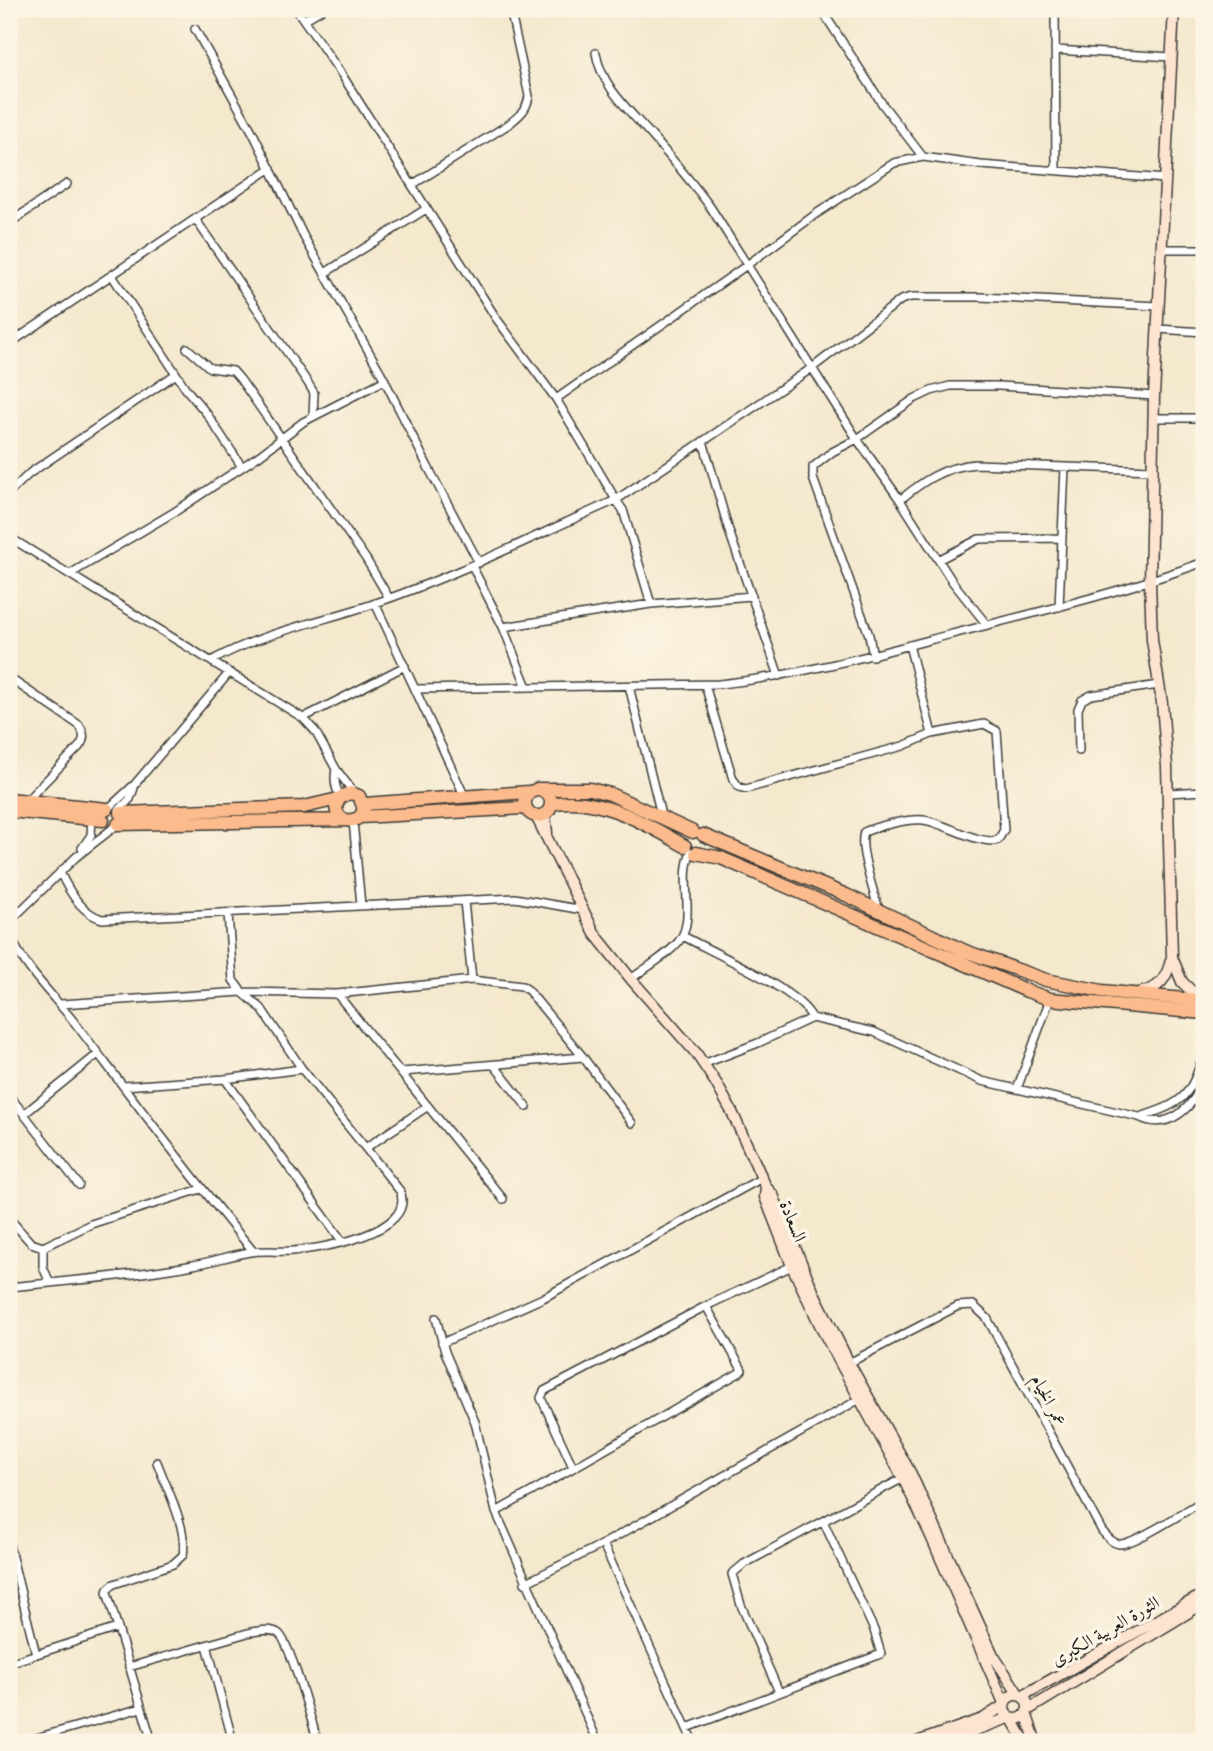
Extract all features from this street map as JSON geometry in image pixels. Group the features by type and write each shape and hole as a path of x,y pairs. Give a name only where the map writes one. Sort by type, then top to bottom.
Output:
{"main road":[{"path":"353,819 364,804 590,789 610,794 661,815 698,834 878,909 965,951 1046,980 1203,1005"},
{"path":"533,791 546,792 539,810 525,799 533,791"},
{"path":"9,799 111,816 304,807 344,796 359,796 364,804"},
{"path":"344,796 337,812 353,819"},
{"path":"9,811 111,816 353,819 539,810 564,801 591,803 619,813 691,851 721,859 1050,999 1203,1005"},
{"path":"691,851 704,848 705,841 698,834"},
{"path":"691,851 686,837 698,834"}],"street":[{"path":"296,9 342,75 496,318 556,399 623,510 651,604"},
{"path":"304,20 321,9"},
{"path":"412,185 522,114 529,96 510,9"},
{"path":"821,9 883,104 923,157"},
{"path":"1055,9 1056,170"},
{"path":"1134,994 1160,985 1168,974 1172,957 1166,737 1152,640 1150,582 1154,396 1174,9"},
{"path":"195,29 271,168 304,237 385,380 476,564 527,687"},
{"path":"1055,50 1172,57"},
{"path":"596,53 600,69 612,89 695,186 857,439 901,500 952,581 987,625"},
{"path":"556,399 816,214 884,168 906,159 923,157 1166,179"},
{"path":"9,344 113,277 271,168"},
{"path":"9,223 67,184"},
{"path":"325,273 426,209"},
{"path":"196,220 314,393 313,416"},
{"path":"1163,249 1204,249"},
{"path":"113,277 176,374 242,467"},
{"path":"211,662 254,640 375,603 476,564 616,500 812,368 892,306 911,297 980,297 1159,306"},
{"path":"1158,330 1204,332"},
{"path":"187,348 210,368 233,372 366,559 389,598"},
{"path":"9,493 30,472 176,374"},
{"path":"69,574 176,511 313,416 385,380"},
{"path":"873,656 869,635 813,478 813,467 821,459 857,439 914,399 950,386 1154,396"},
{"path":"1154,418 1204,418"},
{"path":"703,441 718,497 779,676"},
{"path":"901,500 935,474 959,465 1154,470"},
{"path":"1059,607 1065,467"},
{"path":"9,537 303,718 316,731 336,769 344,796"},
{"path":"940,559 979,539 1061,538"},
{"path":"416,689 705,685 750,681 873,656 1150,582 1204,562"},
{"path":"503,627 651,604 752,596"},
{"path":"375,603 465,797"},
{"path":"909,645 932,734"},
{"path":"303,718 405,666"},
{"path":"76,857 91,835 130,799 135,784 229,673"},
{"path":"9,678 79,725 84,735 79,747 26,801"},
{"path":"705,685 733,779 738,787 746,789 903,747 932,734 984,724 997,731 1004,830 998,839 989,842 935,822 915,819 864,832 862,842 878,909"},
{"path":"1079,751 1078,709 1082,700 1091,695 1159,685"},
{"path":"629,686 661,815"},
{"path":"336,769 336,791 344,796"},
{"path":"1168,793 1204,791"},
{"path":"442,1343 543,1298 764,1183 732,1112 703,1064 595,934 547,839 539,810"},
{"path":"9,922 76,857 111,816"},
{"path":"353,819 361,905"},
{"path":"631,979 683,936 686,922 685,864 691,851"},
{"path":"60,872 66,886 84,909 93,917 102,919 515,898 583,910"},
{"path":"464,901 472,980"},
{"path":"9,1287 194,1265 253,1251 295,1251 361,1238 382,1227 402,1208 403,1198 400,1191 302,1069 261,1008 242,992 233,980 229,914"},
{"path":"9,932 13,944 27,965 61,1004 201,1188 253,1251"},
{"path":"683,936 780,989 807,1007 812,1018"},
{"path":"1172,957 1182,982 1203,1005"},
{"path":"61,1004 242,992 337,994 472,980 522,986 583,1056 632,1123"},
{"path":"337,994 503,1199"},
{"path":"1017,1088 1050,999"},
{"path":"703,1064 812,1018 874,1032 982,1082 1017,1088 1154,1124 1176,1116 1196,1097 1204,1079"},
{"path":"1139,1118 1165,1110 1185,1097 1204,1053"},
{"path":"24,1114 98,1054"},
{"path":"402,1072 583,1056"},
{"path":"494,1065 527,1107"},
{"path":"123,1086 225,1079 302,1069"},
{"path":"225,1079 342,1241"},
{"path":"9,1095 79,1185"},
{"path":"367,1147 428,1106"},
{"name":"السعادة","path":"764,1183 765,1197 792,1266 824,1334 907,1476 1004,1704"},
{"name":"السعادة","path":"764,1183 773,1195 803,1271 907,1476 993,1655 1020,1696"},
{"path":"9,1218 31,1243 43,1247 91,1224 201,1188"},
{"path":"43,1247 43,1267 50,1283"},
{"path":"573,1467 541,1395 706,1306 792,1266"},
{"name":"عمر الخيام","path":"849,1363 958,1306 973,1305 987,1318 1089,1507 1110,1540 1115,1544 1123,1544 1139,1538 1204,1500"},
{"path":"496,1512 742,1370 706,1306"},
{"path":"436,1318 442,1343 475,1422 496,1512 525,1583 598,1742"},
{"path":"525,1583 603,1544 860,1399"},
{"path":"152,1742 117,1628 108,1589 114,1584 173,1564 184,1555 178,1517 157,1462"},
{"path":"779,1692 741,1605 732,1574 744,1564 907,1476"},
{"path":"687,1728 881,1654 874,1630 824,1523"},
{"path":"603,1544 693,1742"},
{"path":"9,1545 12,1569 36,1654"},
{"name":"الثورة العربية الكبرى","path":"1020,1696 1204,1594"},
{"name":"الثورة العربية الكبرى","path":"1027,1712 1204,1604"},
{"path":"9,1663 117,1628"},
{"path":"129,1667 251,1632 277,1632 287,1647 318,1742"},
{"path":"207,1645 233,1742"},
{"path":"920,1742 983,1719 1004,1704 1009,1697 1020,1696 1027,1702 1035,1742"},
{"path":"1004,1704 1005,1713 1011,1718 1025,1742"},
{"path":"22,1742 141,1708"},
{"path":"942,1742 1011,1718 1022,1718 1027,1712"},
{"path":"60,1731 64,1742"},
{"path":"1199,1742 1204,1740"}]}
